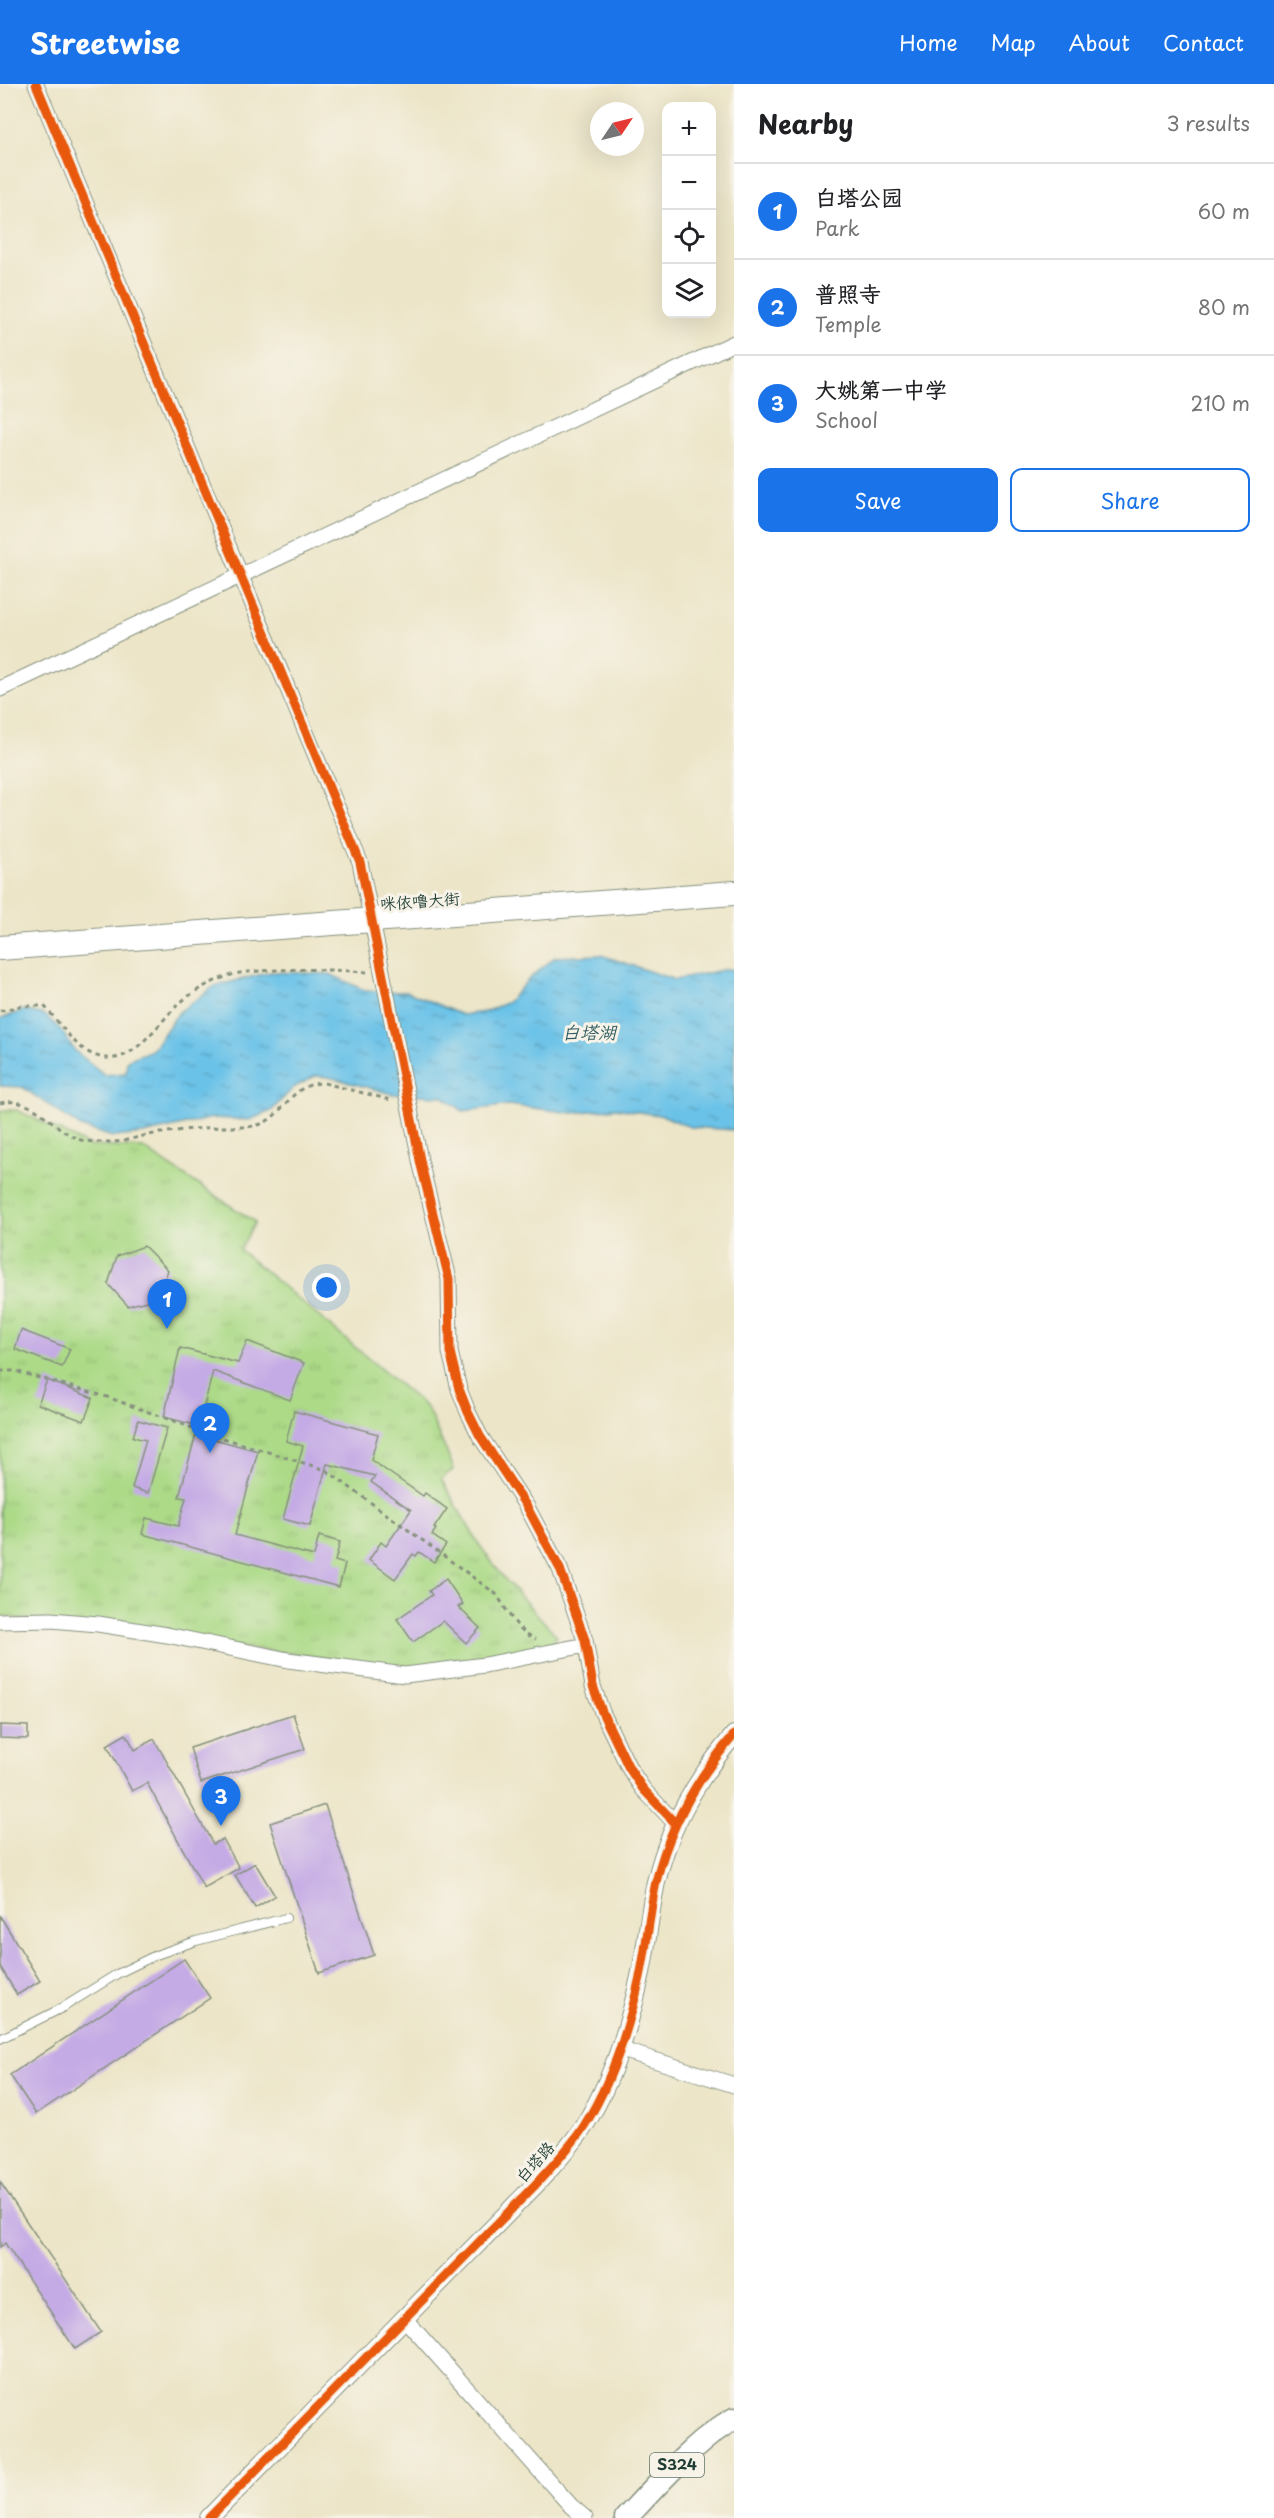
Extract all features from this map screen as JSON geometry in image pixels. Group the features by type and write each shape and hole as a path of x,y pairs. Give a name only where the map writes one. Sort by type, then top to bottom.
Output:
{"highway":[{"name":"咪依噜大街","path":"0,948 734,893"}],"main road":[{"name":"S324","path":"626,2518 674,2468 715,2432 734,2419"}],"street":[{"path":"36,84 360,862 421,1165 449,1279 450,1352 459,1389 480,1436 527,1507 560,1569 576,1610 586,1645 593,1686 602,1712 628,1768 643,1789 675,1823"},
{"path":"0,689 734,343"},
{"path":"0,1621 51,1620 98,1624 167,1635 288,1660 405,1675 485,1665 586,1645"},
{"name":"白塔路","path":"209,2518 566,2151 593,2110 619,2049 640,1976 656,1881 675,1823 696,1786 734,1735"},
{"path":"619,2049 734,2085"},
{"path":"404,2318 571,2506 585,2518"},
{"path":"715,2432 734,2407"}],"lane":[{"path":"0,2039 62,2008 117,1974 156,1955 205,1938 286,1918"}],"path":[{"path":"0,1011 20,1006 44,1006 85,1051 113,1058 124,1055 137,1047 187,997 236,974 318,970 383,974"},
{"path":"0,1103 9,1101 35,1110 77,1138 114,1142 148,1135 262,1124 294,1094 316,1083 409,1103"},
{"path":"0,1371 15,1371 107,1397 207,1433 326,1470 496,1594 520,1629 539,1640"}],"green space":[{"path":"0,1110 17,1110 90,1146 143,1148 255,1222 240,1250 427,1408 454,1469 441,1479 478,1543 503,1577 557,1636 548,1650 419,1670 0,1616"}],"water":[{"name":"白塔湖","path":"601,955 675,980 727,969 734,970 734,1130 690,1127 664,1116 616,1108 573,1113 509,1105 463,1111 442,1096 392,1094 329,1077 315,1076 293,1088 271,1111 249,1120 212,1118 144,1134 113,1137 81,1127 22,1087 0,1086 0,1019 24,1010 45,1015 61,1030 75,1051 105,1075 126,1073 127,1060 152,1050 179,1012 215,986 271,972 330,974 366,991 408,992 462,1015 485,1012 508,1002 529,979 555,957"}],"building":[{"path":"144,1246 168,1270 158,1298 128,1306 108,1284 117,1256"},
{"path":"21,1330 70,1349 62,1367 15,1349"},
{"path":"247,1341 304,1363 290,1400 213,1371 199,1426 164,1417 180,1348 238,1363"},
{"path":"47,1380 93,1398 84,1421 38,1404"},
{"path":"294,1411 378,1434 371,1460 423,1496 425,1493 447,1509 432,1535 446,1545 434,1562 419,1552 416,1556 413,1554 395,1579 369,1560 381,1542 386,1546 411,1510 371,1482 375,1476 327,1464 310,1526 283,1519 303,1446 286,1441"},
{"path":"138,1420 167,1428 148,1493 132,1488 146,1440 133,1437"},
{"path":"196,1434 258,1451 235,1535 314,1556 319,1536 340,1542 335,1561 345,1564 339,1587 142,1534 146,1518 178,1526 186,1498 179,1497"},
{"path":"446,1579 463,1604 458,1607 480,1628 466,1643 443,1621 413,1642 397,1619 432,1595 429,1591"},
{"path":"293,1714 305,1749 201,1783 190,1748"},
{"path":"0,1725 28,1726 28,1739 0,1738"},
{"path":"126,1734 135,1750 154,1739 213,1844 223,1839 239,1868 204,1888 147,1783 132,1791 107,1745"},
{"path":"325,1805 374,1955 319,1973 270,1823"},
{"path":"255,1863 275,1896 255,1908 235,1875"},
{"path":"0,1916 40,1981 17,1995 0,1966"},
{"path":"184,1959 210,1998 36,2114 10,2075"},
{"path":"0,2182 101,2332 75,2349 5,2243 0,2247"}],"cycle path":[{"path":"36,84 360,862 421,1165 449,1279 450,1352 459,1389 480,1436 527,1507 560,1569 585,1640 593,1686 602,1712 629,1768 643,1789 675,1823"},
{"path":"209,2518 535,2185 579,2134 603,2091 625,2035 636,1996 656,1882 668,1842 696,1786 734,1735"}],"place":[{"name":"白塔公园","path":"167,1329"},
{"name":"普照寺","path":"210,1453"},
{"name":"大姚第一中学","path":"221,1826"}]}
